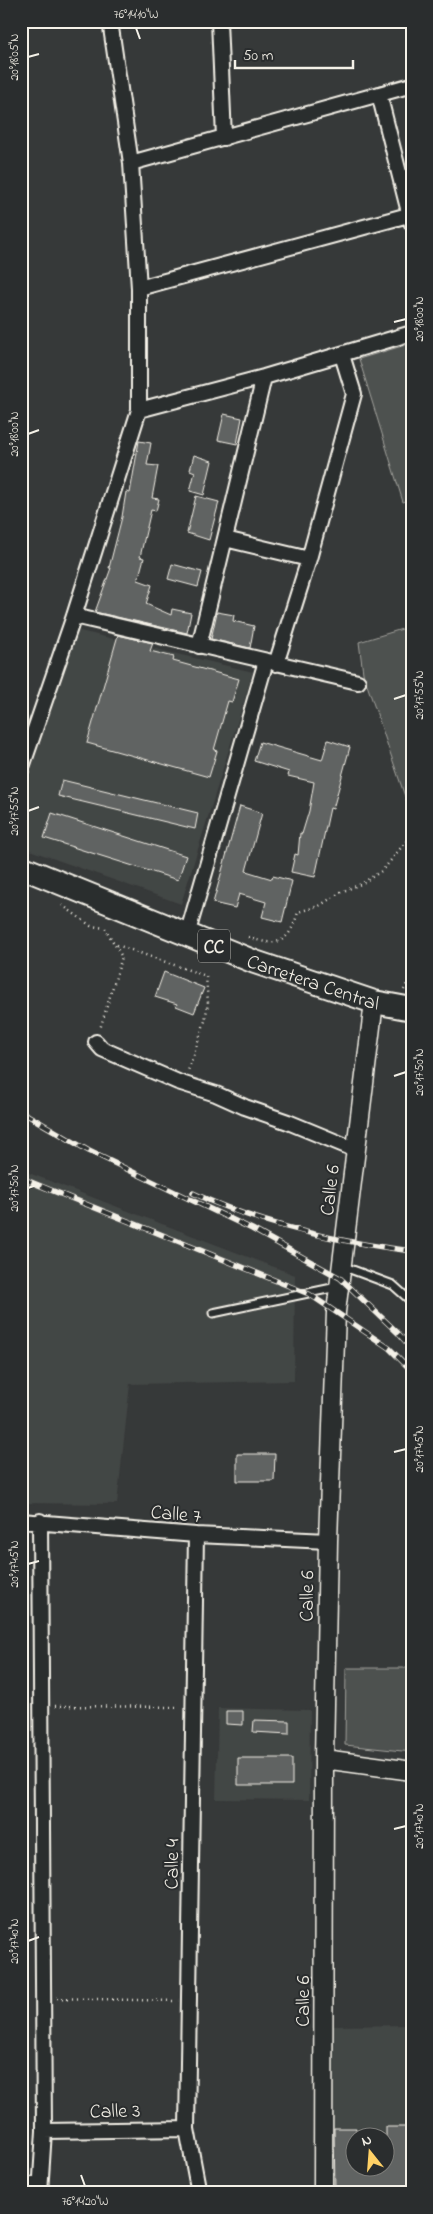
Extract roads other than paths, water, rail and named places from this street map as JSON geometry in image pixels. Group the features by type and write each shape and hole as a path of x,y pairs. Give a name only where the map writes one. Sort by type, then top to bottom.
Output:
{"highway":[{"name":"Carretera Central","path":"21,868 255,962 374,1002 412,1009"}],"street":[{"path":"21,770 74,616 139,410 140,288 131,163 110,21"},
{"path":"219,21 224,138"},
{"path":"131,163 412,85"},
{"path":"140,288 411,217 379,94"},
{"path":"139,410 264,378 412,333"},
{"path":"187,935 271,663 310,559 354,394 342,355"},
{"path":"199,646 264,378"},
{"path":"225,539 310,559"},
{"path":"74,616 358,682"},
{"name":"Calle 6","path":"323,2193 324,1759 328,1541 336,1312 374,1002"},
{"path":"96,1042 102,1049 187,1085 216,1094 356,1150"},
{"name":"Calle 7","path":"21,1521 40,1521 196,1536 328,1541"},
{"path":"21,2190 40,2188 44,2131 40,1521"},
{"name":"Calle 4","path":"196,1536 186,2129 199,2193"},
{"path":"324,1759 412,1771"},
{"name":"Calle 3","path":"44,2131 186,2129"}],"lane":[{"path":"342,1266 394,1285 412,1302"},
{"path":"213,1313 309,1294 339,1286"}],"railway":[{"path":"22,1112 89,1151 252,1229 340,1278 398,1333 412,1349"},
{"path":"21,1178 309,1294 389,1348 412,1371"},
{"path":"193,1193 245,1214 300,1231 356,1243 412,1251"}]}
